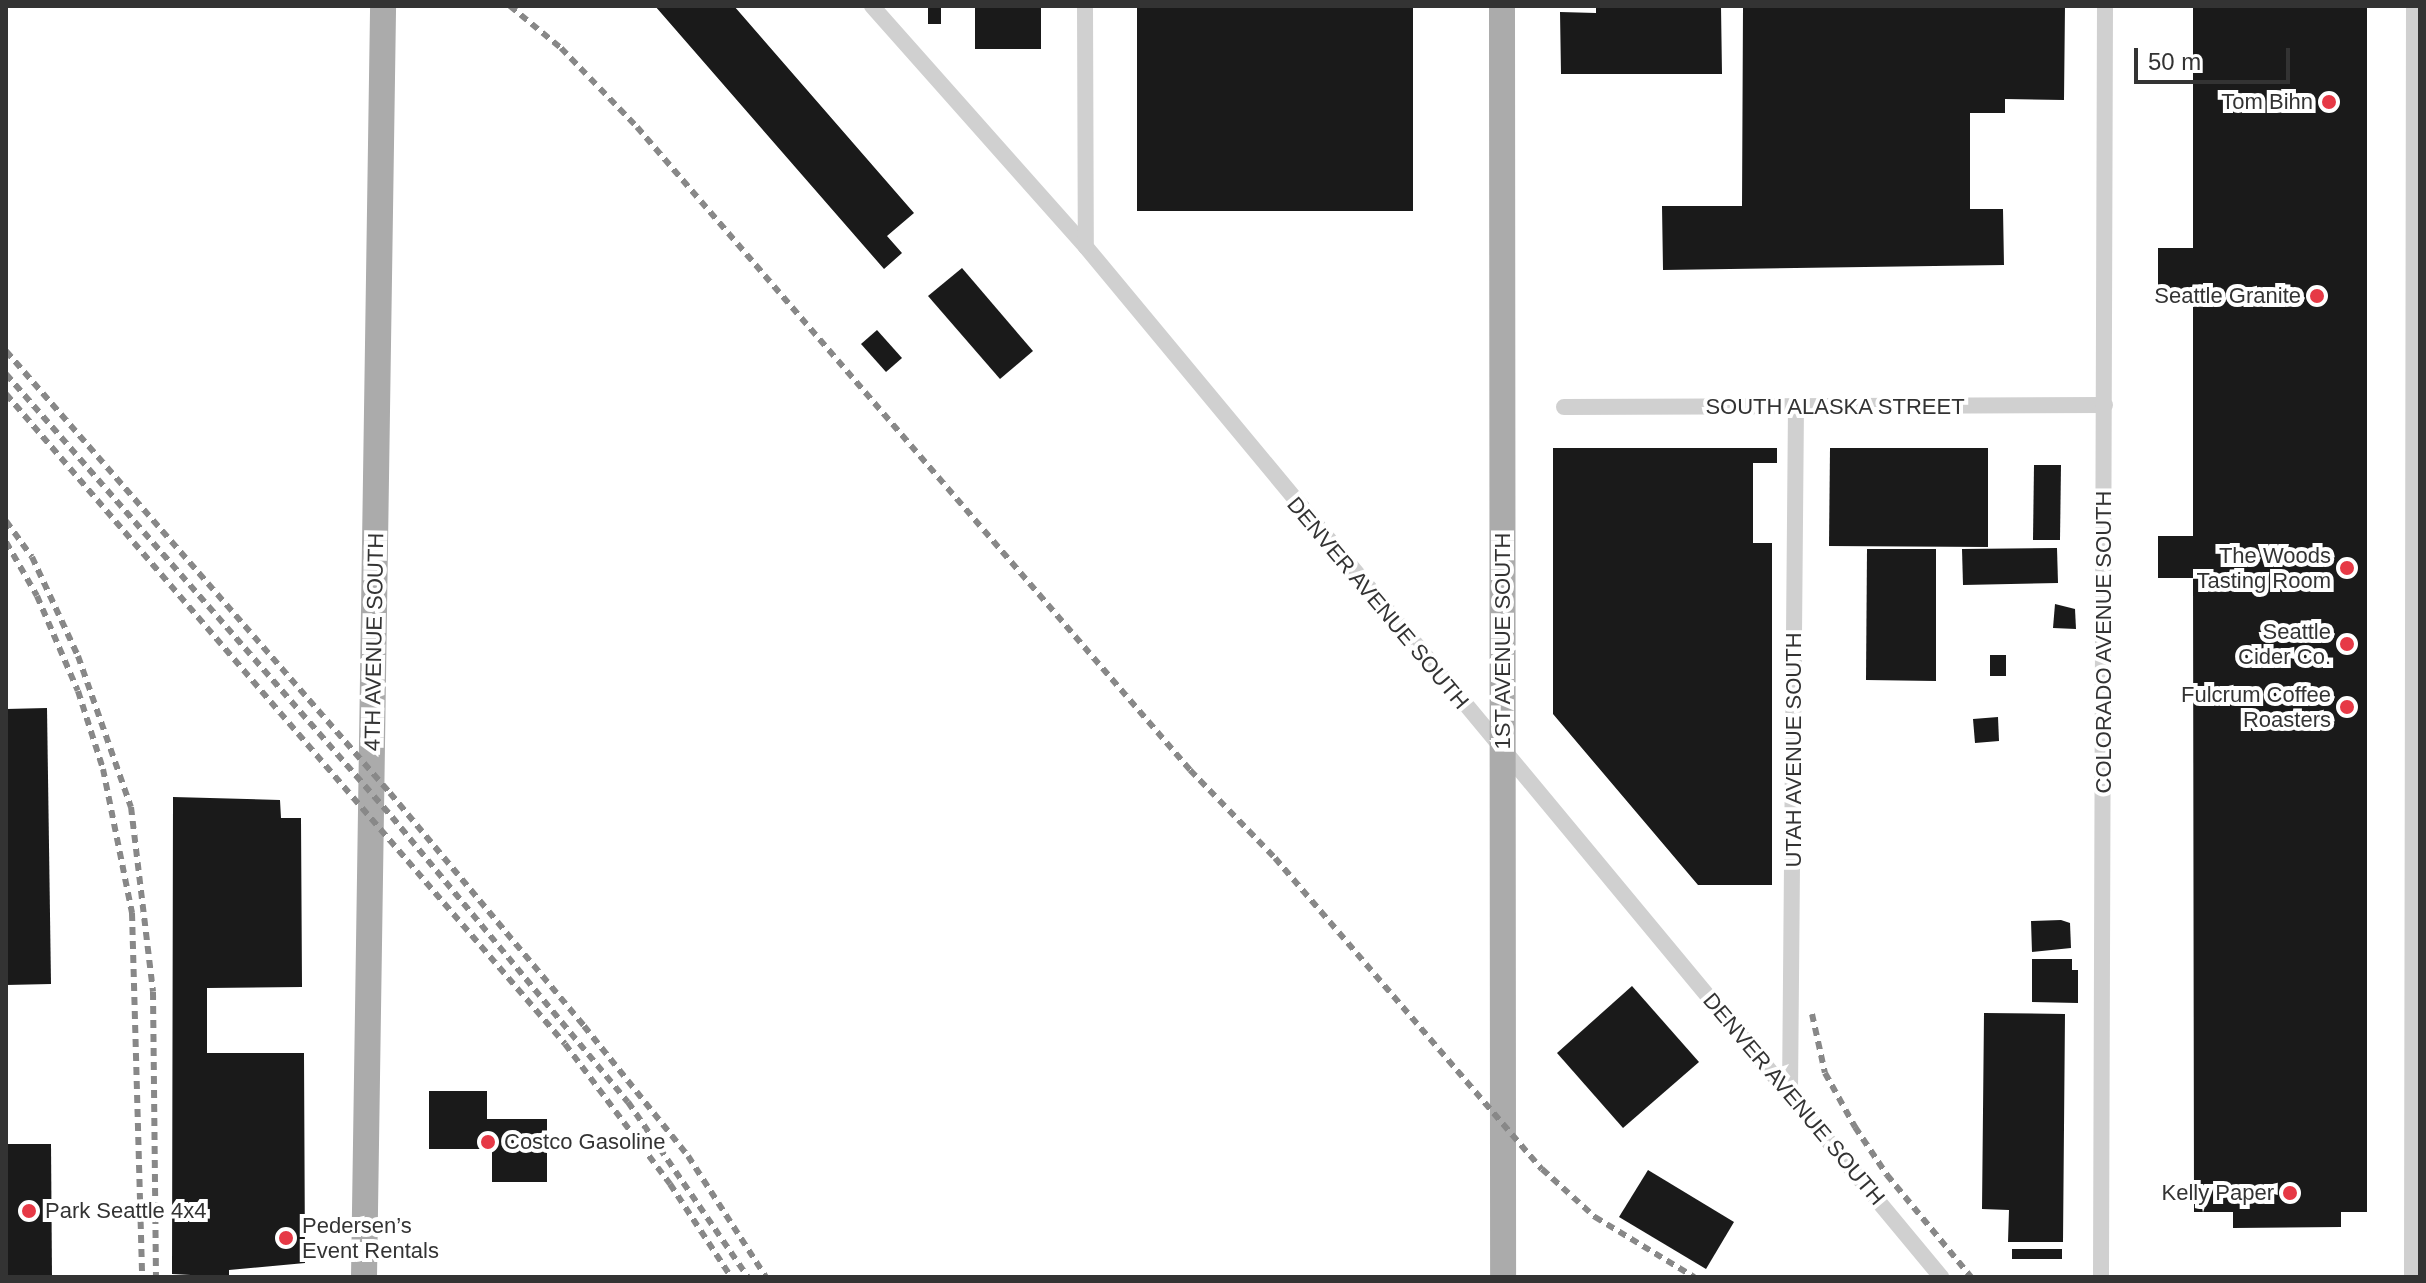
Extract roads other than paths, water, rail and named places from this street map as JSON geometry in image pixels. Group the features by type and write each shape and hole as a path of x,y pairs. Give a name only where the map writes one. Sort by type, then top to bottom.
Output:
{"main road":[{"name":"4TH AVENUE SOUTH","path":"364,1277 383,6"},
{"name":"1ST AVENUE SOUTH","path":"1502,6 1503,1277"}],"street":[{"name":"DENVER AVENUE SOUTH","path":"872,6 1086,247 1941,1277"},
{"path":"1085,6 1086,247"},
{"name":"COLORADO AVENUE SOUTH","path":"2101,1277 2105,6"},
{"path":"2412,1277 2417,409 2414,6"},
{"name":"SOUTH ALASKA STREET","path":"1564,407 2105,405"},
{"name":"UTAH AVENUE SOUTH","path":"1790,1093 1796,407"}],"railway":[{"path":"510,6 561,48 637,127 1190,770 1275,858 1542,1169 1595,1217 1694,1277"},
{"path":"6,351 390,793 584,1026 688,1156 766,1277"},
{"path":"6,374 392,817 628,1102 748,1277"},
{"path":"6,394 565,1044 670,1184 731,1277"},
{"path":"6,521 32,557 78,656 131,807 153,992 156,1277"},
{"path":"6,542 37,596 78,691 103,769 132,913 142,1277"},
{"path":"1812,1014 1825,1073 1855,1127 1887,1175 1971,1277"}],"place":[{"name":"Tom Bihn","path":"2329,102"},
{"name":"Seattle Granite","path":"2317,296"},
{"name":"The Woods Tasting Room","path":"2347,568"},
{"name":"Seattle Cider Co.","path":"2347,644"},
{"name":"Fulcrum Coffee Roasters","path":"2347,707"},
{"name":"Costco Gasoline","path":"488,1142"},
{"name":"Kelly Paper","path":"2290,1193"},
{"name":"Park Seattle 4x4","path":"29,1211"},
{"name":"Pedersen’s Event Rentals","path":"286,1238"}]}
